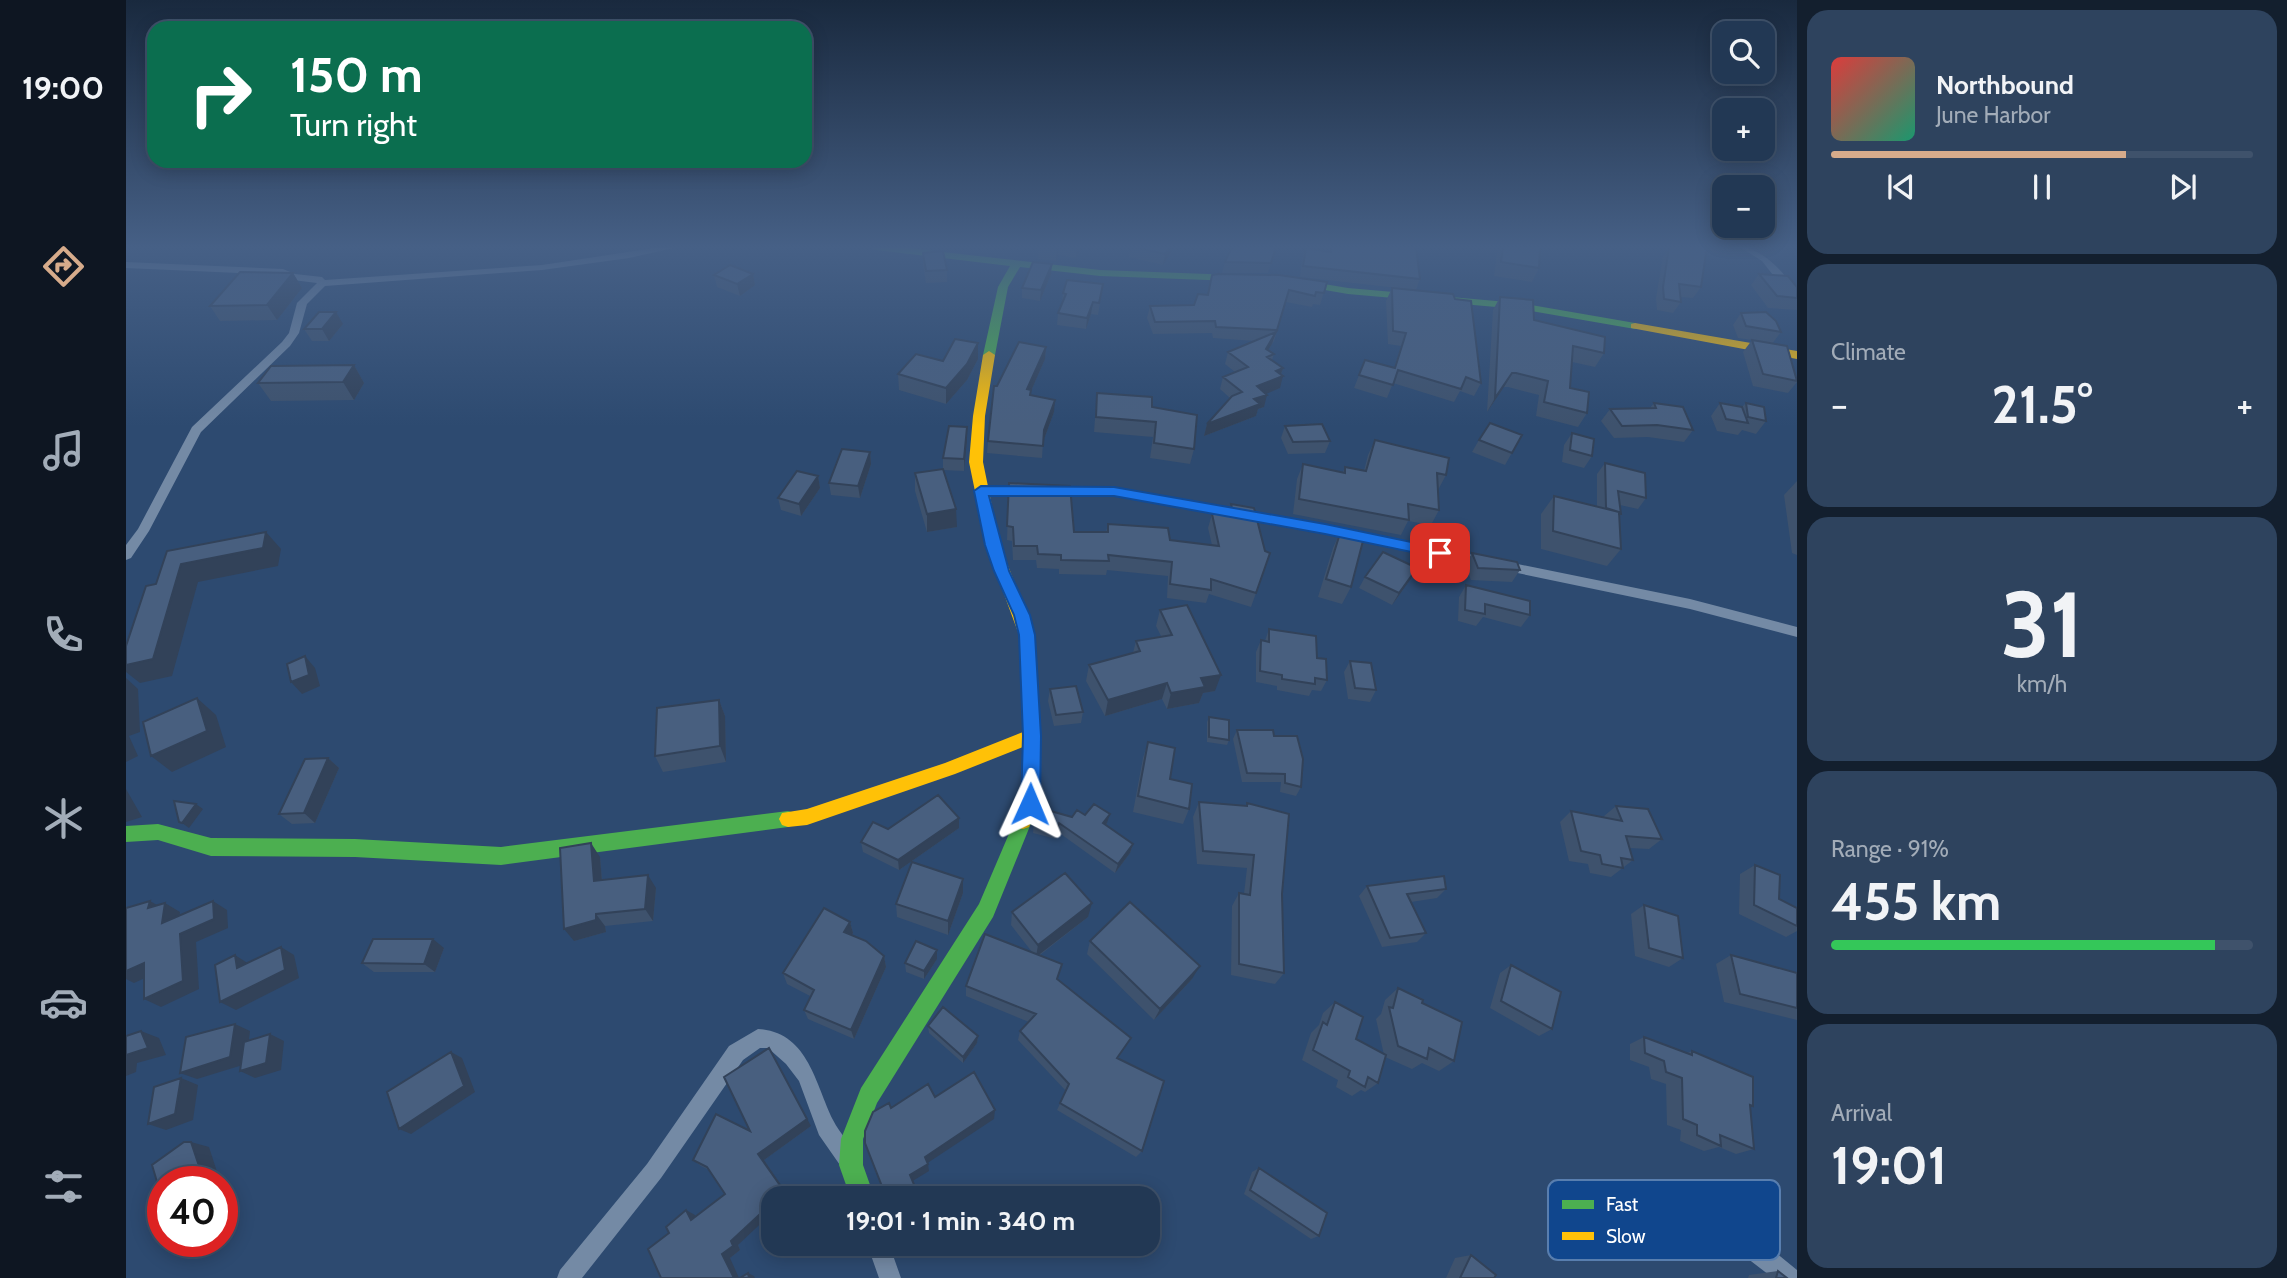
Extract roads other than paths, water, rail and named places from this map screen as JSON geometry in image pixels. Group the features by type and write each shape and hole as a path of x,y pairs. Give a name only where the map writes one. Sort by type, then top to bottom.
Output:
{"street":[{"path":"126,555 143,531 196,430 295,333 301,307"},
{"path":"851,1165 852,1139 869,1096 986,910 1030,804 1032,736 1027,635 1022,615 1001,571 993,545 976,462 979,416 999,307"},
{"path":"1523,307 1797,355"},
{"path":"981,491 1114,492 1325,529 1690,604 1797,632"},
{"path":"126,834 158,832 211,847 514,855 807,817 950,769 1032,736"},
{"path":"568,1278 654,1171 736,1053 758,1038 772,1039 793,1057 806,1075 826,1128 851,1165 858,1186"},
{"path":"882,1256 890,1278"},
{"path":"1767,1260 1790,1278"}]}
